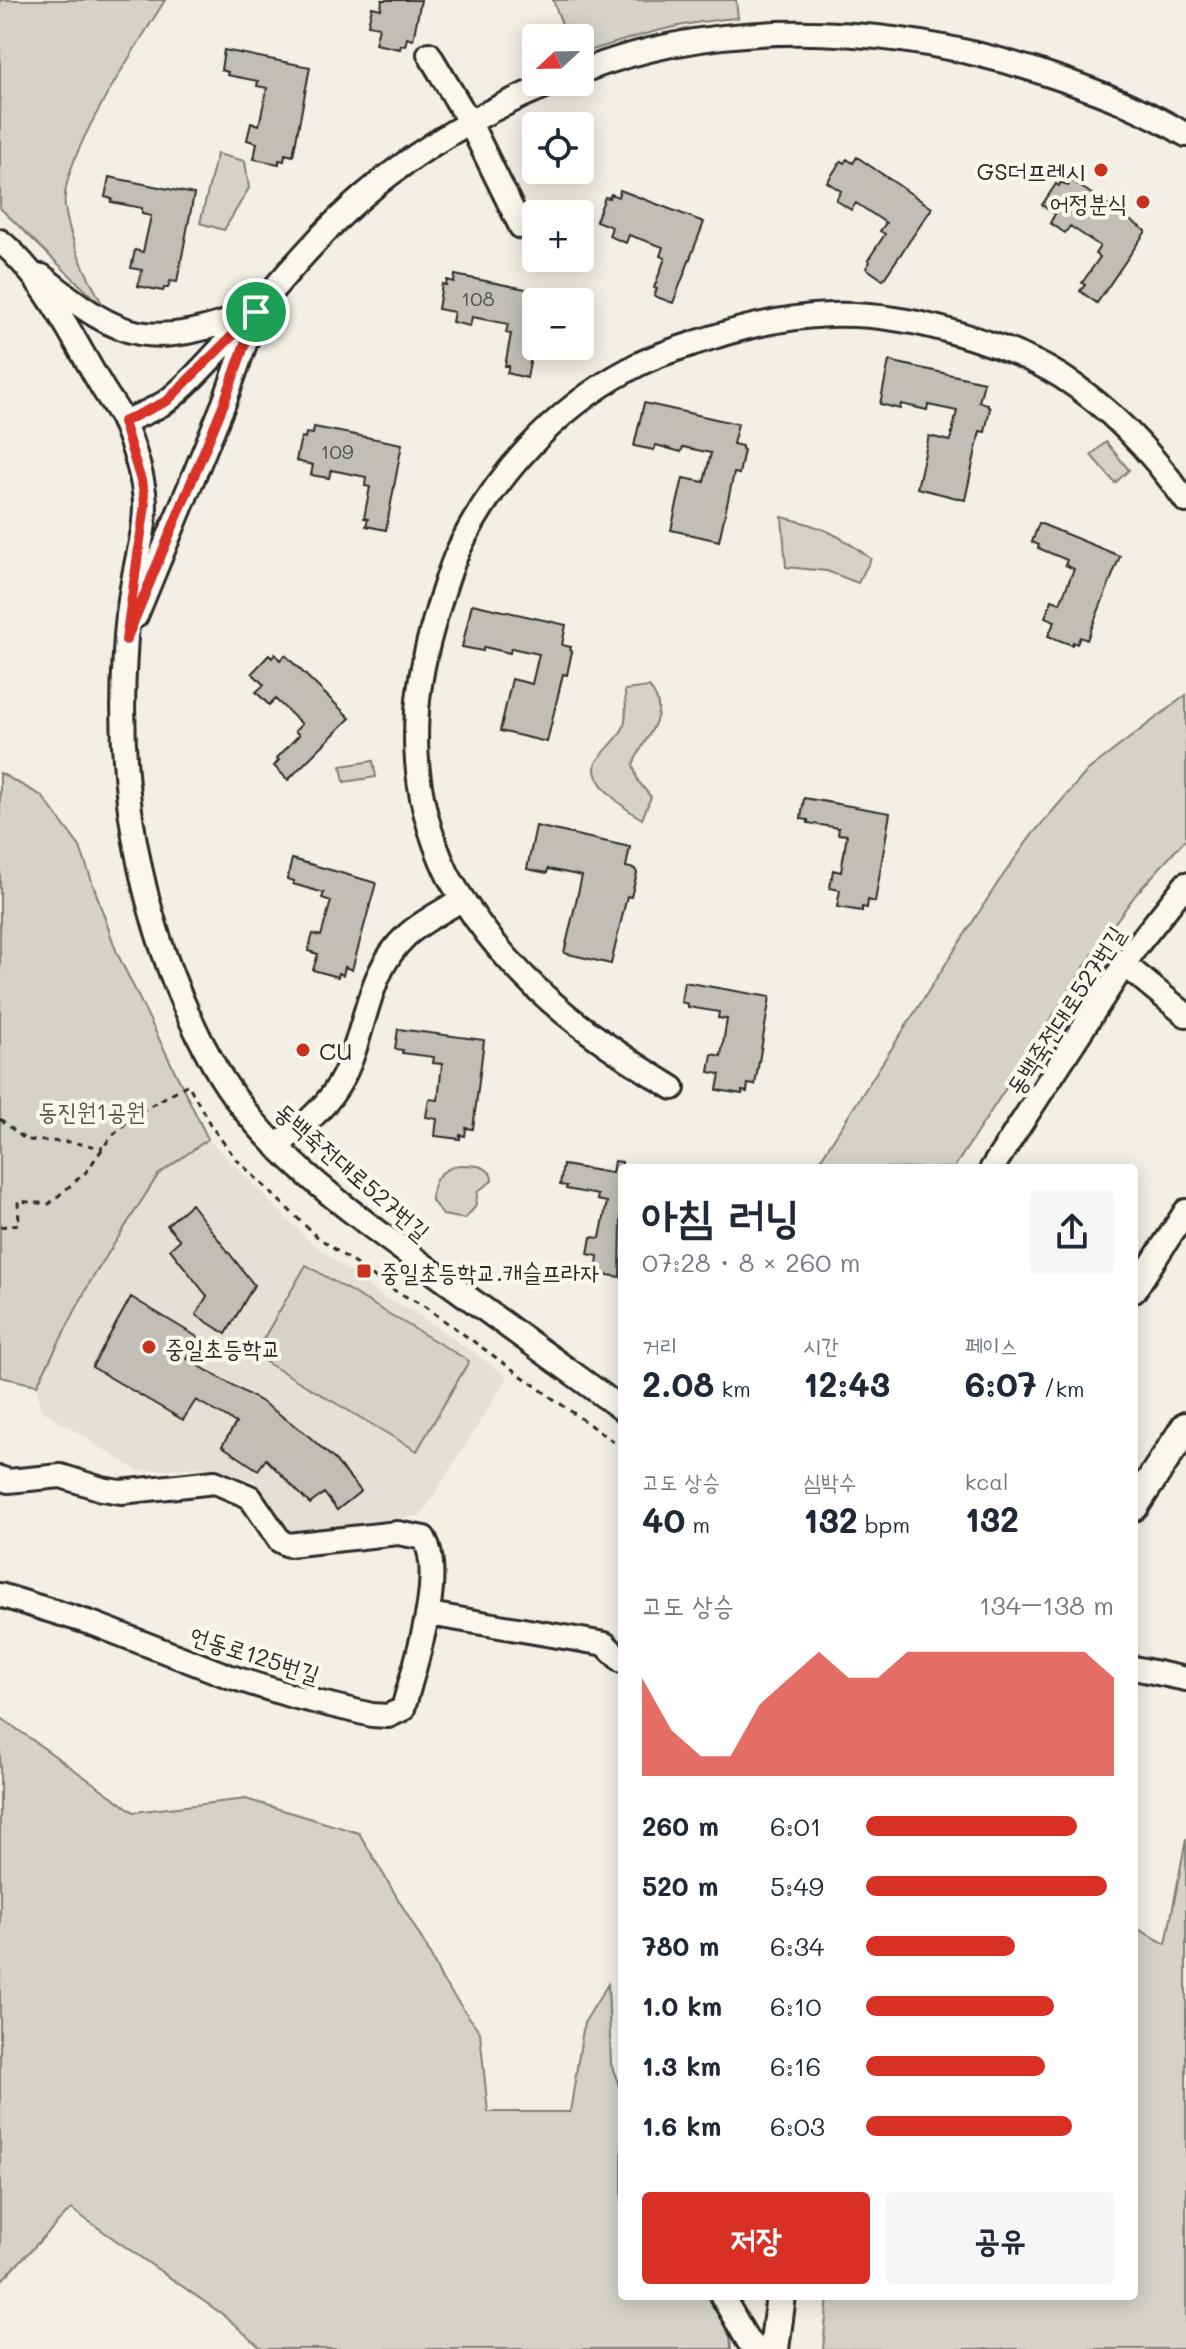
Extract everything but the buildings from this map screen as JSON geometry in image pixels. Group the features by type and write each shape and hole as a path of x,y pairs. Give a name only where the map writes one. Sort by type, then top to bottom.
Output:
{"main road":[{"path":"1138,1500 1186,1427"},
{"path":"774,2349 780,2300"}],"street":[{"path":"594,67 662,48 738,37 808,34 902,40 976,53 1039,71 1100,93 1186,135"},
{"path":"429,54 470,123 521,227"},
{"path":"123,422 167,401 256,312 323,235 357,202 417,155 523,96"},
{"path":"4,244 81,308 134,333 196,332 256,312"},
{"name":"동백죽전대로527번길","path":"4,244 48,295 123,422 143,487 145,505 126,640 124,734 131,818 157,934 190,1020 241,1106 276,1146 386,1238 618,1406"},
{"path":"126,640 224,403 256,312"},
{"path":"673,1088 613,1051 562,1014 504,956 448,875 429,823 418,780 414,738 422,670 443,591 468,532 499,483 554,423 630,368 740,329 819,314 880,316 943,329 1033,360 1084,391 1107,410 1163,469 1186,501"},
{"name":"동백죽전대로527번길","path":"995,1164 1124,964 1186,884"},
{"path":"276,1146 313,1116 337,1088 353,1054 374,984 393,951 406,936 462,899"},
{"path":"1124,964 1186,1015"},
{"path":"1138,1285 1186,1211"},
{"name":"언동로125번길","path":"0,1478 20,1480 61,1476 121,1492 215,1482 250,1497 280,1541 288,1545 398,1533 424,1538 430,1549 429,1614 403,1709 388,1716 372,1715 264,1688 94,1624 0,1595"},
{"path":"429,1614 605,1644 618,1657"},
{"path":"1138,1669 1186,1679"},
{"path":"724,2300 756,2349"}],"path":[{"path":"0,1227 19,1224 18,1201 49,1204 86,1172 103,1148 133,1116 188,1084 211,1126 236,1159 315,1235 386,1286 424,1306 618,1445"},
{"path":"0,1119 26,1140 70,1142 103,1148"}],"shaded area":[{"path":"208,1139 307,1239 381,1296 416,1313 508,1377 421,1516 288,1531 254,1481 205,1467 138,1471 40,1409 37,1385 90,1282 158,1175"}],"green space":[{"path":"0,0 165,0 87,132 66,186 65,207 75,247 105,309 0,208"},
{"path":"553,0 736,0 738,18 678,26 594,50 594,24 562,24"},
{"path":"217,154 245,161 249,188 224,230 200,223"},
{"path":"1106,442 1129,470 1115,483 1091,455"},
{"path":"782,517 829,532 871,559 858,583 827,571 786,567"},
{"path":"649,687 656,697 657,717 633,765 638,781 651,797 642,819 603,787 595,771 599,758 623,728 625,690"},
{"path":"1186,695 1186,839 1137,893 1102,940 957,1164 818,1164 997,884 1031,836 1088,770"},
{"path":"373,761 376,777 344,782 341,766"},
{"name":"동진원1공원","path":"0,773 42,796 80,847 117,953 208,1139 158,1175 90,1282 37,1385 0,1377"},
{"path":"459,1165 485,1168 492,1181 478,1191 475,1207 465,1219 443,1215 432,1201 438,1177"},
{"path":"306,1265 469,1361 417,1451 254,1355"},
{"path":"0,1717 134,1812 246,1799 359,1833 427,1948 442,1980 480,2032 488,2112 570,2112 584,2023 608,1984 611,2064 618,2083 618,2300 720,2300 729,2317 731,2349 262,2349 225,2316 71,2209 0,2282"},
{"path":"1186,1839 1186,2349 823,2349 828,2300 1138,2300 1138,1929 1166,1944"}],"place":[{"name":"GS더프레시","path":"1101,170"},
{"name":"어정분식","path":"1143,202"},
{"name":"CU","path":"303,1050"},
{"name":"중일초등학교.캐슬프라자","path":"364,1271"},
{"name":"중일초등학교","path":"149,1347"}],"route":[{"path":"256,312 224,403 126,640 145,505 143,487 123,422 167,401 256,312"}]}
